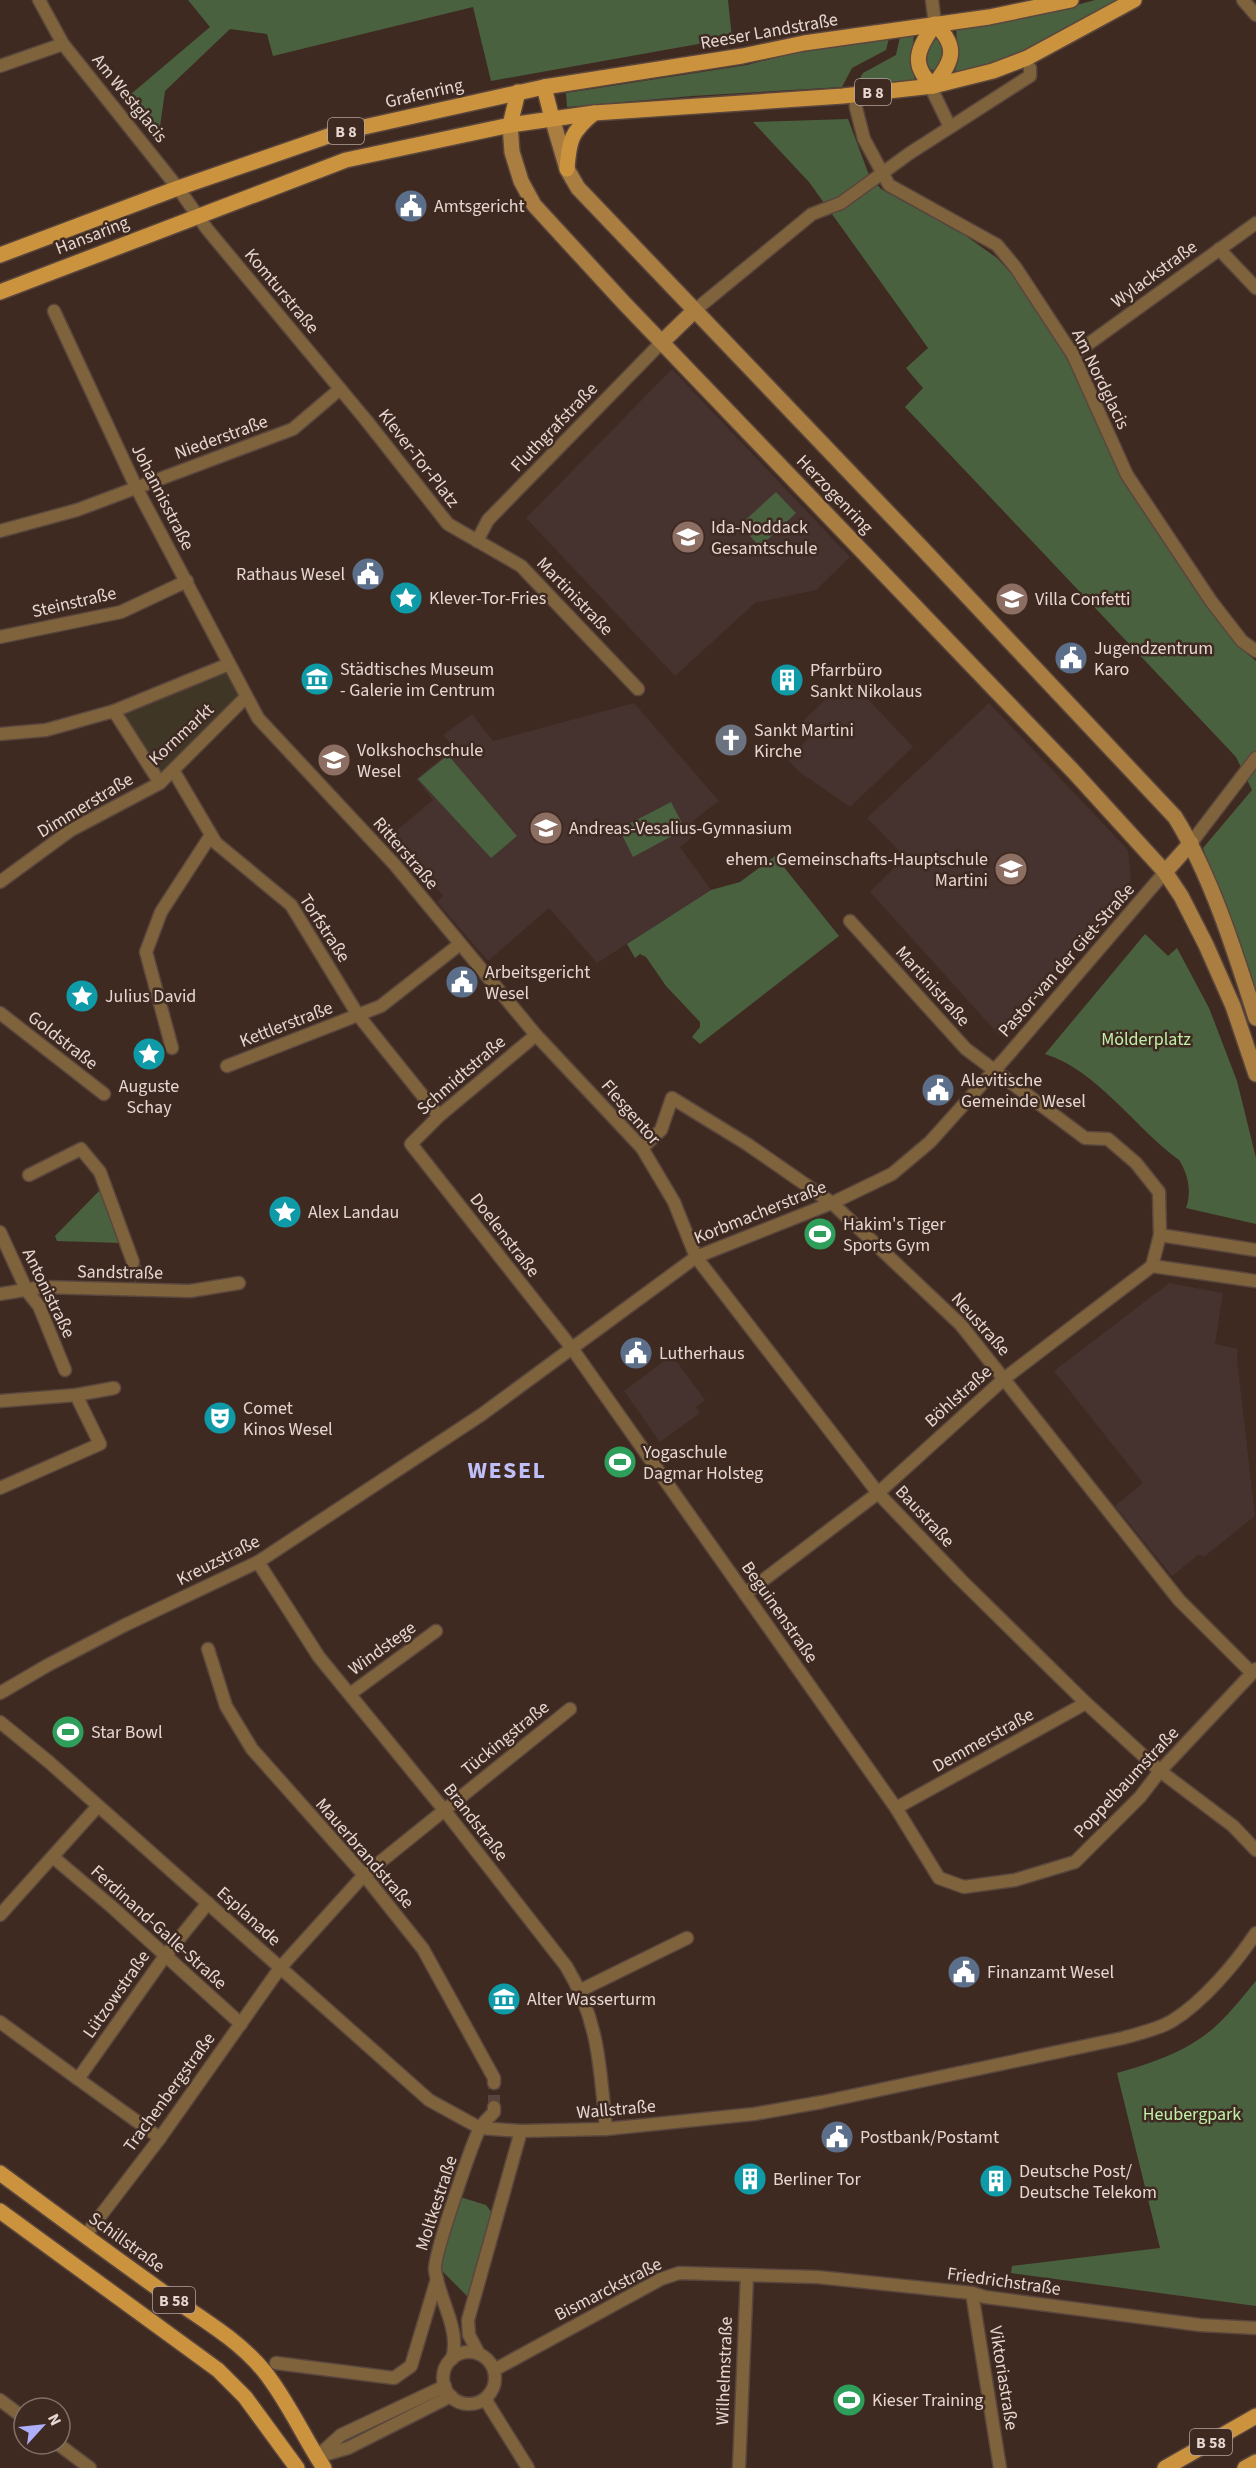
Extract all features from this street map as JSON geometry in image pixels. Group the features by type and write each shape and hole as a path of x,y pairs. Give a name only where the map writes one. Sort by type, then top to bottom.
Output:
{"main road":[{"name":"Reeser Landstraße","path":"544,87 742,56 804,43 989,17 1071,0"},
{"name":"B 8","path":"198,216 346,160 510,125 594,113 933,86 993,71 1027,58 1134,0"},
{"path":"935,24 948,36 951,57 947,68 933,86 922,76 919,63 922,42 935,24"},
{"path":"544,87 552,118"},
{"name":"Grafenring","path":"178,188 337,133 544,87"},
{"path":"510,125 518,92"},
{"path":"567,169 571,137 579,126 594,113"},
{"name":"Herzogenring","path":"552,118 567,169 578,188 1175,817 1191,843 1239,966 1256,1018"},
{"name":"Herzogenring","path":"510,125 512,152 521,181 534,205 662,342 1074,771 1165,872 1181,896 1206,945 1233,1006 1256,1074"},
{"name":"Hansaring","path":"0,255 178,188"},
{"name":"Hansaring","path":"0,292 198,216"},
{"path":"662,342 694,311"},
{"path":"1165,872 1191,843"},
{"name":"Schillstraße","path":"0,2173 220,2331 250,2357 263,2370 296,2416 320,2462"},
{"name":"B 58","path":"0,2211 218,2370 245,2397 297,2468"},
{"name":"B 58","path":"1165,2468 1256,2416"},
{"path":"297,2468 320,2462"},
{"name":"B 58","path":"1245,2468 1256,2462"}],"street":[{"name":"Am Westglacis","path":"39,0 63,44 198,216"},
{"path":"932,0 935,24"},
{"path":"1243,0 1256,15"},
{"path":"0,66 63,44"},
{"path":"694,311 812,214 841,203 950,127 1029,76 1030,68"},
{"path":"933,86 934,94 950,127"},
{"name":"Am Nordglacis","path":"855,94 864,139 889,185 997,245 1016,268 1073,355 1127,475 1210,601 1242,641 1256,651"},
{"name":"Komturstraße","path":"198,216 234,263 340,389"},
{"name":"Wylackstraße","path":"1073,355 1256,223"},
{"path":"1219,249 1256,288"},
{"name":"Johannisstraße","path":"54,311 136,487 246,697"},
{"name":"Fluthgrafstraße","path":"477,541 488,520 662,342"},
{"name":"Niederstraße","path":"0,531 77,510 293,429 340,389"},
{"name":"Klever-Tor-Platz","path":"340,389 448,524 477,541"},
{"name":"Martinistraße","path":"477,541 521,566 638,688"},
{"name":"Steinstraße","path":"0,638 121,612 187,581"},
{"name":"Kornmarkt","path":"229,664 114,711 160,783 246,697"},
{"name":"Ritterstraße","path":"246,697 258,718 395,865 536,1035"},
{"path":"0,734 46,730 114,711"},
{"path":"1191,843 1256,758"},
{"name":"Torfstraße","path":"173,770 216,843 291,905 358,1015 439,1116"},
{"name":"Dimmerstraße","path":"0,882 72,830 160,783"},
{"path":"172,1048 146,952 161,912 211,835"},
{"name":"Pastor-van der Giet-Straße","path":"993,1070 1165,872"},
{"name":"Martinistraße","path":"850,921 966,1049 993,1070"},
{"name":"Kettlerstraße","path":"226,1066 381,1006 460,944"},
{"name":"Goldstraße","path":"0,1013 104,1094"},
{"name":"Schmidtstraße","path":"411,1144 439,1116 536,1035"},
{"name":"Flesgentor","path":"536,1035 642,1148 674,1202 696,1257"},
{"path":"993,1070 1085,1138 1108,1139 1136,1163 1159,1192 1160,1235 1152,1266 1256,1281"},
{"name":"Korbmacherstraße","path":"442,1442 696,1257 832,1203 892,1174 930,1143 993,1070"},
{"name":"Neustraße","path":"642,1148 661,1130 672,1098 747,1144 832,1203 961,1325 1179,1600 1254,1671"},
{"name":"Doelenstraße","path":"411,1144 571,1347"},
{"path":"29,1175 81,1149 100,1172 133,1262"},
{"name":"Antonistraße","path":"0,1232 27,1291 39,1306 65,1370"},
{"path":"1160,1235 1256,1250"},
{"name":"Baustraße","path":"696,1257 878,1493 960,1579 1086,1703 1160,1771 1233,1826 1256,1850"},
{"name":"Böhlstraße","path":"746,1594 878,1493 1005,1378 1152,1266"},
{"name":"Sandstraße","path":"0,1294 42,1287 142,1286 190,1291 239,1283"},
{"name":"Beguinenstraße","path":"571,1347 896,1808 939,1878 964,1887"},
{"path":"0,1401 76,1395 114,1388"},
{"path":"0,1488 100,1444 76,1395"},
{"name":"Kreuzstraße","path":"0,1693 125,1625 258,1562 442,1442"},
{"name":"Brandstraße","path":"258,1562 320,1657 445,1811 566,1966 581,1990 597,2041 606,2129"},
{"name":"Windstege","path":"350,1694 436,1631"},
{"name":"Mauerbrandstraße","path":"208,1649 226,1706 252,1749 364,1875 423,1949 494,2078 494,2083"},
{"name":"Poppelbaumstraße","path":"964,1887 1015,1880 1076,1862 1140,1797 1160,1771 1254,1671"},
{"name":"Demmerstraße","path":"896,1808 1086,1703"},
{"name":"Tückingstraße","path":"280,1968 364,1875 570,1709"},
{"name":"Esplanade","path":"0,1722 429,2100 480,2128"},
{"path":"0,1915 98,1806"},
{"name":"Ferdinand-Galle-Straße","path":"53,1857 241,2024"},
{"name":"Lützowstraße","path":"78,2079 165,1956 208,1903"},
{"name":"Wallstraße","path":"480,2128 521,2131 606,2129 754,2114 822,2102 1123,2038 1172,2021 1192,2006 1222,1976 1256,1933"},
{"path":"581,1990 687,1938"},
{"name":"Trachenbergstraße","path":"85,2236 160,2138 280,1968"},
{"path":"0,2022 160,2138"},
{"path":"480,2128 494,2112 494,2107"},
{"name":"Moltkestraße","path":"452,2359 456,2347 454,2334 434,2267 462,2176 480,2128"},
{"path":"479,2354 469,2335 468,2320 521,2131"},
{"name":"Bismarckstraße","path":"494,2370 661,2279 679,2273 747,2276"},
{"name":"Friedrichstraße","path":"747,2276 817,2277 972,2293 985,2297 1200,2325 1256,2328"},
{"name":"Wilhelmstraße","path":"739,2468 747,2276"},
{"path":"276,2363 394,2378 411,2366 437,2278"},
{"name":"Viktoriastraße","path":"972,2293 1000,2468"},
{"path":"471,2352 479,2354 494,2370 494,2386 485,2399 478,2403 464,2404 448,2391 444,2375 452,2359 471,2352"},
{"path":"320,2462 341,2435 448,2391"},
{"path":"485,2399 528,2468"},
{"path":"72,2454 90,2468"}],"shaded area":[{"name":"Ida-Noddack Gesamtschule","path":"672,369 850,557 816,590 755,603 675,676 526,518"},
{"path":"229,664 246,697 160,783 114,711"},
{"path":"850,680 913,747 850,807 798,771 787,759 808,739 797,727 832,693 835,695"},
{"name":"Andreas-Vesalius-Gymnasium","path":"634,703 719,801 694,820 691,838 680,847 711,890 597,963 549,908 488,961 437,902 443,896 390,836 433,800 416,779 454,748 443,735 472,714 493,741"},
{"name":"ehem. Gemeinschafts-Hauptschule Martini","path":"989,703 1128,850 1131,881 999,1035 870,892 905,857 867,818"},
{"path":"1169,1283 1223,1293 1215,1344 1238,1349 1237,1359 1255,1516 1205,1556 1198,1555 1172,1576 1115,1506 1143,1483 1054,1371"},
{"path":"672,1355 705,1400 696,1407 700,1413 660,1442 624,1391"}],"green space":[{"path":"188,0 728,0 732,38 491,81 473,7 273,56 267,34 230,29 165,91 158,141 124,100 210,27"},
{"path":"1095,0 1117,0 1019,54 977,69 955,73 958,55 956,28 1048,13"},
{"path":"914,35 911,62 915,81 855,87 863,73 896,55 900,37"},
{"path":"889,38 886,50 852,68 842,87 692,96 567,107 566,93 747,65 809,49"},
{"path":"936,39 943,43 941,61 934,71 927,67 926,59 929,47"},
{"path":"848,119 869,175 881,189 966,236 997,258 1021,284 1069,358 1122,479 1214,616 1239,647 1256,661 1256,996 1203,848 1252,790 1236,757 905,407 923,388 906,368 928,348 809,182 753,122"},
{"path":"776,492 796,513 760,547 740,525"},
{"path":"448,755 517,836 491,858 418,779"},
{"path":"671,802 685,829 633,857 619,829"},
{"path":"775,856 839,936 700,1044 692,1037 700,1027 700,1022 666,986 646,957 640,954 635,958 627,944 711,890 740,882"},
{"name":"Mölderplatz","path":"1145,934 1168,956 1177,948 1209,1008 1237,1081 1256,1158 1256,1224 1186,1208 1189,1195 1188,1183 1179,1160 1099,1086 1064,1062 1045,1054"},
{"path":"102,1188 121,1243 57,1241 55,1236"},
{"name":"Heubergpark","path":"1256,1981 1256,2306 1011,2273 1012,2266 1160,2248 1117,2073 1158,2060 1196,2041 1223,2019"},
{"path":"460,2197 486,2205 492,2213 468,2297 439,2268"}],"tunnel":[{"path":"133,1262 140,1280"},
{"path":"494,2083 494,2107"}],"place":[{"name":"Amtsgericht","path":"411,206"},
{"name":"Ida-Noddack Gesamtschule","path":"688,537"},
{"name":"Rathaus Wesel","path":"368,574"},
{"name":"Klever-Tor-Fries","path":"406,598"},
{"name":"Villa Confetti","path":"1012,599"},
{"name":"Jugendzentrum Karo","path":"1071,658"},
{"name":"Städtisches Museum - Galerie im Centrum","path":"317,679"},
{"name":"Pfarrbüro Sankt Nikolaus","path":"787,680"},
{"name":"Sankt Martini Kirche","path":"731,740"},
{"name":"Volkshochschule Wesel","path":"334,760"},
{"name":"Andreas-Vesalius-Gymnasium","path":"546,828"},
{"name":"ehem. Gemeinschafts-Hauptschule Martini","path":"1011,869"},
{"name":"Arbeitsgericht Wesel","path":"462,982"},
{"name":"Julius David","path":"82,996"},
{"name":"Auguste Schay","path":"149,1054"},
{"name":"Alevitische Gemeinde Wesel","path":"938,1090"},
{"name":"Alex Landau","path":"285,1212"},
{"name":"Hakim's Tiger Sports Gym","path":"820,1234"},
{"name":"Lutherhaus","path":"636,1353"},
{"name":"Comet Kinos Wesel","path":"220,1418"},
{"name":"Yogaschule Dagmar Holsteg","path":"620,1462"},
{"name":"Star Bowl","path":"68,1732"},
{"name":"Finanzamt Wesel","path":"964,1972"},
{"name":"Alter Wasserturm","path":"504,1999"},
{"name":"Postbank/Postamt","path":"837,2137"},
{"name":"Berliner Tor","path":"750,2179"},
{"name":"Deutsche Post/ Deutsche Telekom","path":"996,2181"},
{"name":"Kieser Training","path":"849,2400"}],"district":[{"name":"WESEL","path":"507,1470"}]}
